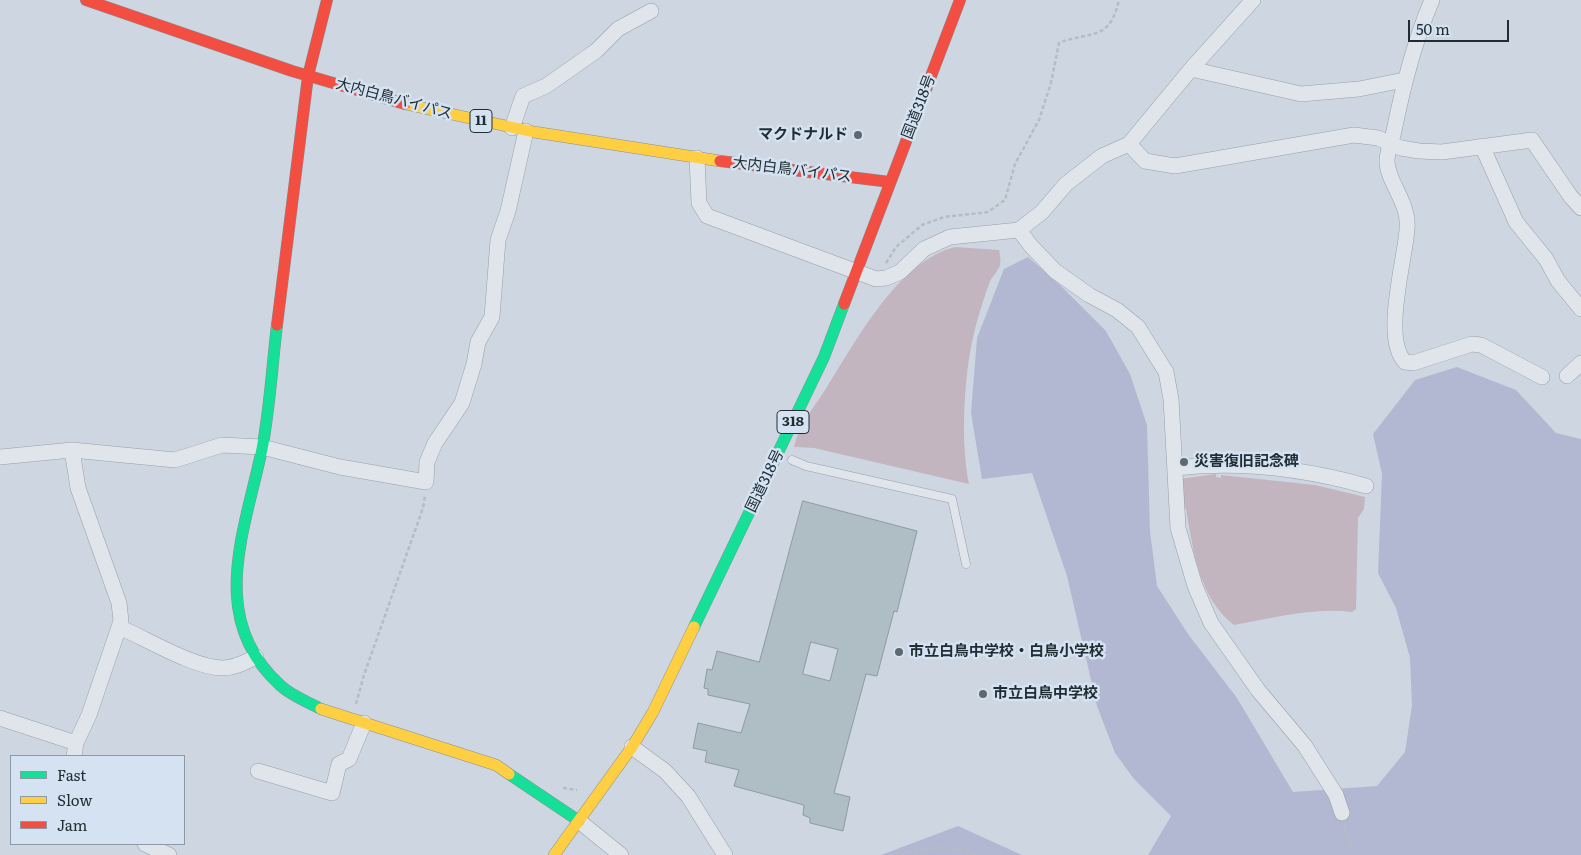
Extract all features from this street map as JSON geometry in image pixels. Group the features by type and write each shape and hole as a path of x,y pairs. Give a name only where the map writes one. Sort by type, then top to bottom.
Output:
{"main road":[{"name":"大内白鳥バイパス","path":"86,0 308,76 418,107 519,129 697,158 890,182"},
{"path":"327,0 308,76 262,447 238,553 235,591 244,631 256,657 282,687 321,709 361,717 496,765 579,821"},
{"name":"国道318号","path":"554,855 632,747 653,712 784,458 858,271 960,0"}],"street":[{"path":"697,158 699,203 707,216 876,279 886,278 900,272 924,249 950,237 1019,230 1042,212 1073,178 1102,156 1129,144 1191,69 1252,0"},
{"path":"1432,0 1404,80 1387,160 1407,217 1407,230 1400,266 1395,334 1400,357 1405,362 1414,363 1472,344 1481,345 1542,377"},
{"path":"0,456 72,450 175,460 222,445 262,447 340,467 426,482 427,462 435,443 462,403 474,364 478,342 492,317 498,240 508,211 523,96 546,86 596,51 618,29 651,11"},
{"path":"1191,69 1301,94 1358,89 1404,80"},
{"path":"1129,144 1145,161 1175,166 1354,135 1378,138 1391,144 1419,151 1442,152 1532,140 1571,197 1581,208"},
{"path":"1482,146 1516,222 1546,259 1558,281 1581,309"},
{"path":"1019,230 1031,246 1055,271 1138,327 1166,372 1171,399 1178,528 1195,586 1211,624 1258,690 1305,746 1336,796 1342,814"},
{"path":"1567,376 1581,363"},
{"path":"0,718 75,750 121,621 119,603 78,488 72,450"},
{"path":"1175,468 1211,464 1257,466 1333,478 1366,486"},
{"path":"119,627 206,666 225,668 256,657"},
{"path":"258,772 332,793 339,764 349,760 361,717"},
{"path":"632,747 665,771 688,796 725,855"},
{"path":"579,821 622,855"}],"lane":[{"path":"784,458 806,466 952,499 966,564"}],"path":[{"path":"876,279 896,247 922,225 944,217 988,212 1005,200 1015,164 1039,120 1051,83 1060,43 1099,34 1115,16 1119,0"},
{"path":"361,717 356,702 423,508 426,482"},
{"path":"560,788 584,791 598,796"},
{"path":"1342,814 1353,855"},
{"path":"895,855 941,846 966,850 976,855"}],"shaded area":[{"path":"955,247 999,250 1000,259 1000,265 990,281 976,325 966,383 964,426 966,467 969,484 814,448 794,447 799,431 808,416 880,305 915,268 934,255"},
{"path":"1028,257 1060,285 1106,331 1130,374 1147,425 1150,531 1157,586 1188,634 1237,698 1293,792 1377,786 1405,752 1412,705 1410,658 1396,608 1378,573 1382,474 1373,434 1415,380 1457,367 1516,390 1556,433 1581,439 1581,855 1148,855 1171,816 1134,779 1115,753 1097,706 1067,576 1032,473 982,479 971,413 977,338 1004,269"},
{"path":"1216,474 1216,477 1221,478 1221,475 1315,485 1365,497 1364,509 1358,518 1356,609 1352,612 1308,612 1234,625 1222,614 1205,587 1195,557 1186,509 1180,504 1180,479"},
{"path":"958,826 1022,855 881,855"}],"building":[{"path":"803,501 917,531 897,612 894,611 877,676 866,674 834,793 850,797 843,831 810,823 810,818 803,815 804,805 734,786 739,770 705,762 707,751 693,748 698,723 741,733 750,704 708,695 708,689 704,688 707,669 712,670 717,651 759,662","holes":["811,642 838,649 830,681 803,674"]}],"traffic: fast":[{"path":"694,627 824,357 844,304"},
{"path":"277,325 265,434 241,542 237,573 238,603 244,632 258,660 285,690 321,709"},
{"path":"509,774 579,821"}],"traffic: slow":[{"path":"405,104 534,132 720,161"},
{"path":"554,855 632,747 653,712 694,627"},
{"path":"321,709 496,765 509,774"}],"traffic: jam":[{"path":"86,0 292,71 405,104"},
{"path":"277,325 308,76 327,0"},
{"path":"844,304 960,0"},
{"path":"720,161 890,182"}],"place":[{"name":"マクドナルド","path":"858,135"},
{"name":"災害復旧記念碑","path":"1184,462"},
{"name":"市立白鳥中学校・白鳥小学校","path":"899,652"},
{"name":"市立白鳥中学校","path":"983,694"}]}
